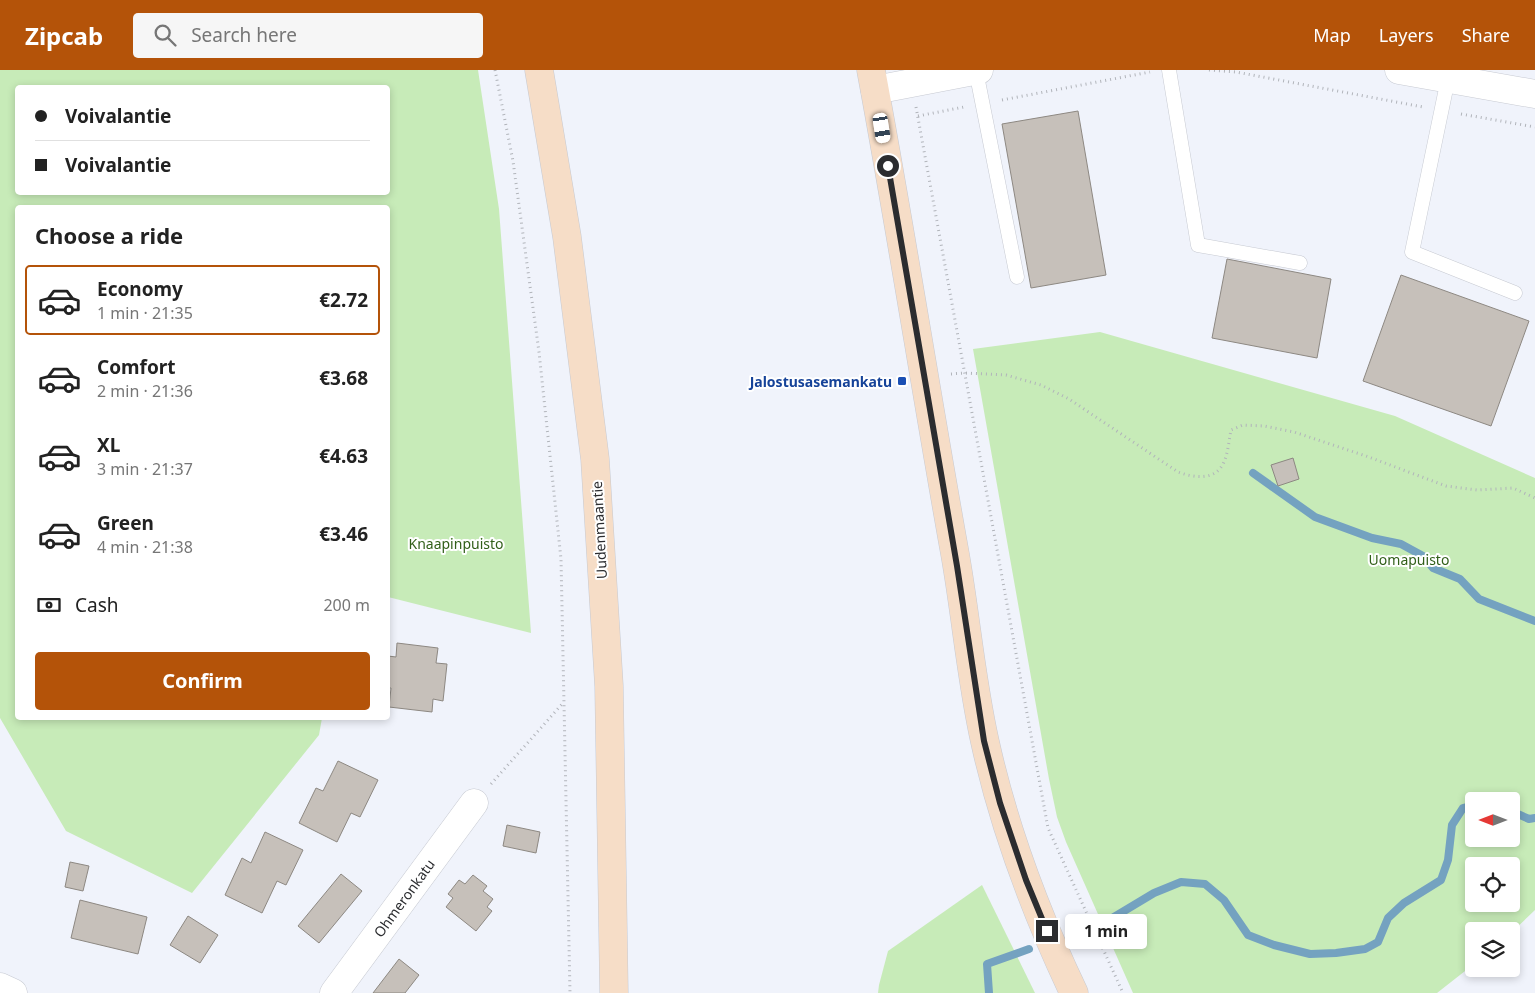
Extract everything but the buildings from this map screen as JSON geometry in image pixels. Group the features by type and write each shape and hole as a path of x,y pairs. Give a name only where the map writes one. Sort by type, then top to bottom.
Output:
{"street":[{"name":"Uudenmaantie","path":"538,70 567,237 595,459 608,686 614,993"},
{"path":"977,70 911,83 873,80 957,566 984,741 1000,803 1026,880 1074,993"},
{"path":"1399,70 1448,79 1485,78 1535,94"},
{"name":"Ohmeronkatu","path":"334,993 474,803"},
{"path":"0,987 12,993"}],"lane":[{"path":"977,70 1017,277"},
{"path":"1169,70 1198,245 1300,263"},
{"path":"1448,79 1412,252 1515,293"}],"path":[{"path":"495,70 513,161 539,352 561,559 570,993"},
{"path":"918,116 1159,70"},
{"path":"1209,70 1236,72 1535,127"},
{"path":"911,83 1048,828 1122,993"},
{"path":"923,376 964,373 1006,375 1041,385 1070,399 1178,472 1191,477 1205,476 1217,472 1224,463 1231,430 1243,425 1250,425 1294,432 1446,486 1478,490 1512,488 1535,498"},
{"path":"474,803 564,702"}],"green space":[{"name":"Knaapinpuisto","path":"0,70 478,70 499,209 531,633 390,598 390,205 15,205 15,720 322,720 319,735 192,893 66,831 0,718"},
{"name":"Uomapuisto","path":"1100,332 1395,416 1535,478 1535,910 1520,924 1520,922 1465,922 1465,971 1437,993 1133,993 1066,842 1057,817 973,349"},
{"path":"982,885 1035,993 878,993 888,951"}],"waterway":[{"path":"1253,473 1315,517 1372,538 1401,544 1423,556 1433,568 1460,579 1479,599 1535,621"},
{"path":"1104,923 1154,893 1181,882 1205,884 1224,900 1248,935 1274,945 1310,954 1365,949 1378,942 1388,918 1404,903 1441,880 1448,860 1452,825 1465,807"},
{"path":"1520,815 1529,819 1535,818"},
{"path":"989,993 987,964 1029,949"}],"place":[{"name":"Jalostusasemankatu","path":"902,381"}],"route":[{"path":"888,166 957,566 984,741 1000,803 1026,880 1047,931"}]}
